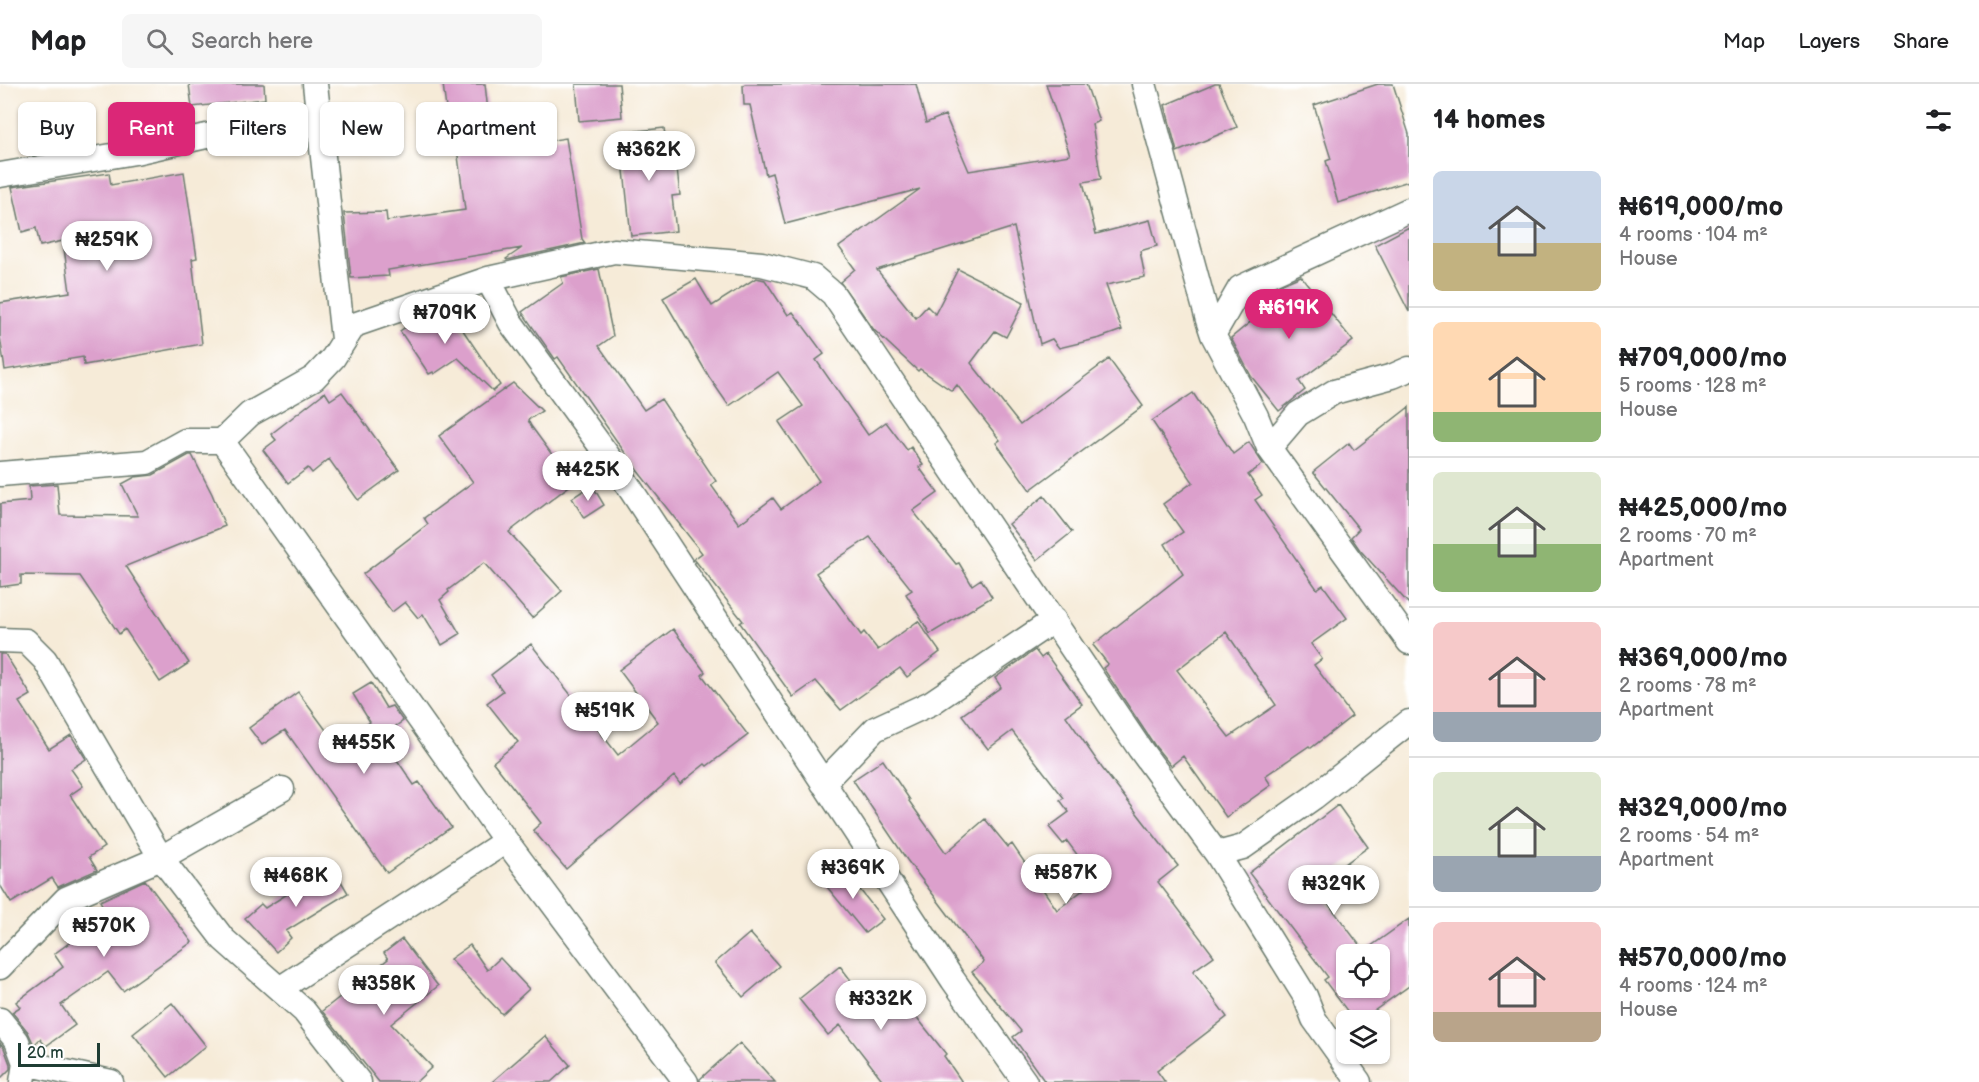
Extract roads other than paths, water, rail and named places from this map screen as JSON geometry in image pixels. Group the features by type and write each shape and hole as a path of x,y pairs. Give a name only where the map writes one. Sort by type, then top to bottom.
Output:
{"street":[{"path":"315,84 343,339"},
{"path":"1144,84 1213,334 1256,416 1269,448 1409,642"},
{"path":"0,175 135,152 318,111"},
{"path":"1213,334 1240,288 1409,210"},
{"path":"0,474 147,462 185,441 222,441 250,414 314,378 333,358 343,339 354,326 488,279 614,250 762,264 813,277 833,294 1140,749 1217,854 1305,996 1314,1019 1359,1082"},
{"path":"488,279 511,323 616,467 953,980 1025,1082"},
{"path":"1269,448 1299,414 1334,392 1393,376 1409,369"},
{"path":"222,441 506,841 686,1082"},
{"path":"823,783 875,729 931,703 1054,620"},
{"path":"0,640 26,641 45,660 161,858 223,939 281,988 304,1011 359,1082"},
{"path":"1217,854 1242,847 1314,797 1409,723"},
{"path":"0,968 66,899 161,858 282,789"},
{"path":"281,988 506,841"},
{"path":"0,1020 17,1041 24,1072 111,1082"}]}
